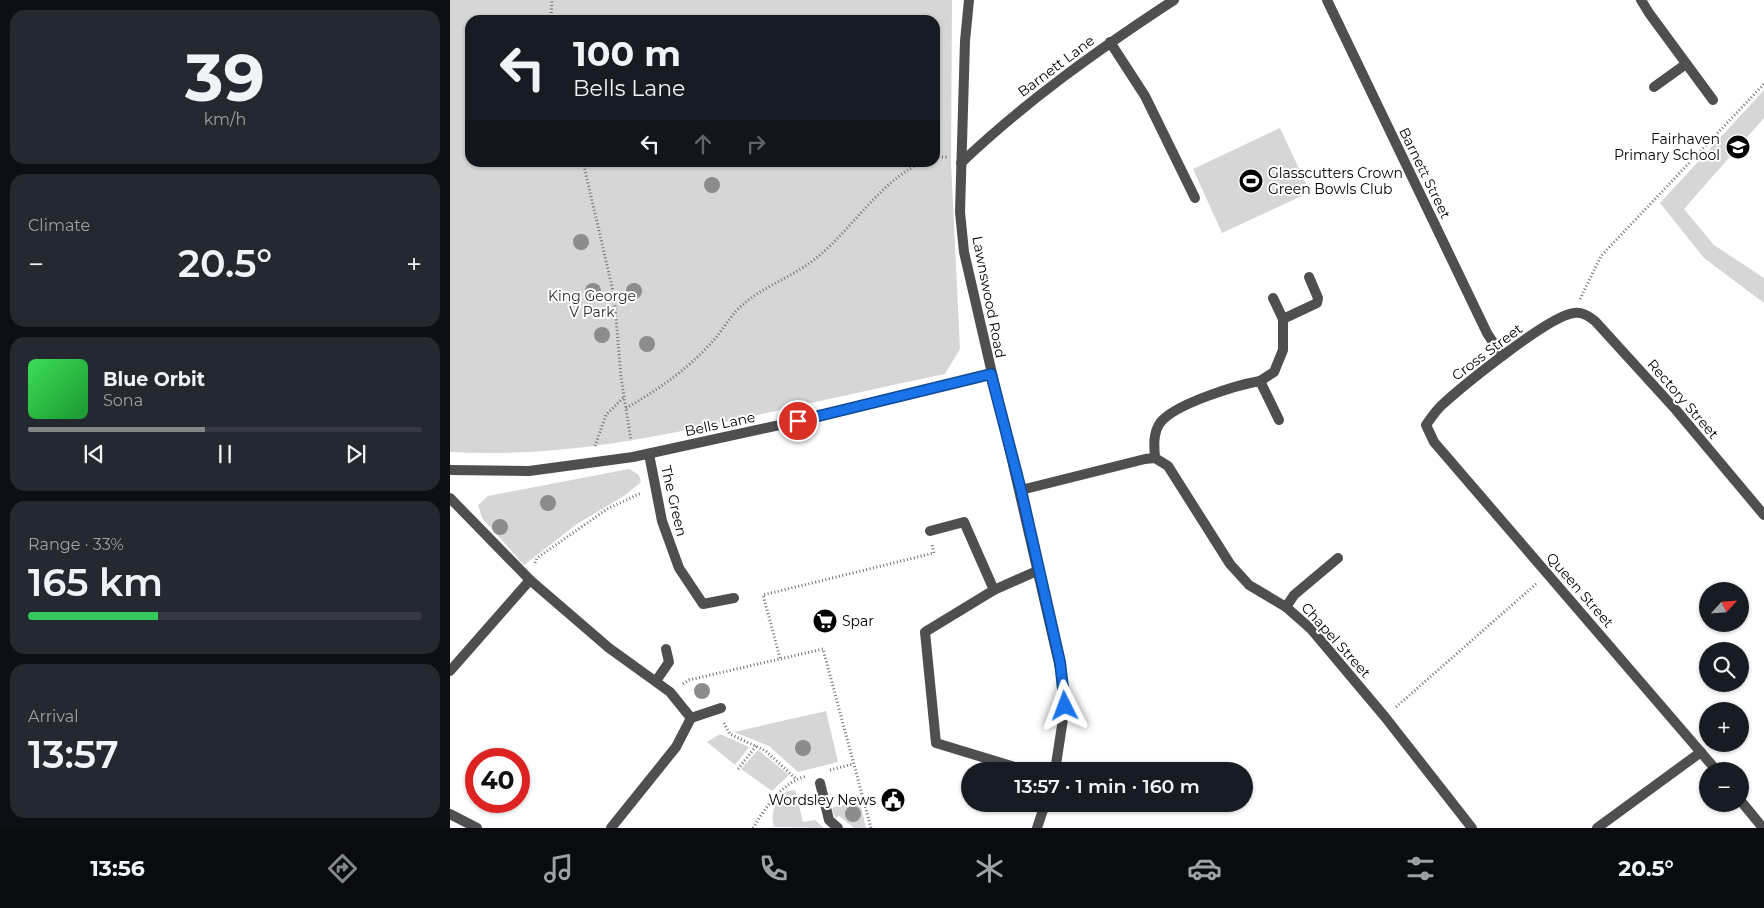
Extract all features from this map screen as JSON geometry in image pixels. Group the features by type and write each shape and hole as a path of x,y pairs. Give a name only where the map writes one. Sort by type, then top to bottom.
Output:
{"street":[{"name":"Lawnswood Road","path":"969,0 960,212 964,252 991,374 1021,490 1063,681 1065,706 1056,762"},
{"name":"Barnett Lane","path":"961,164 997,129 1110,42 1174,0"},
{"name":"Barnett Street","path":"1327,0 1487,333 1502,356"},
{"path":"1642,0 1712,100"},
{"path":"1110,42 1145,96 1194,198"},
{"path":"1654,87 1686,64"},
{"path":"1283,319 1317,302 1318,298 1309,277"},
{"path":"1021,490 1155,458 1154,443 1156,433 1160,423 1170,415 1232,386 1260,381 1274,372 1283,350 1283,319 1273,298"},
{"name":"Cross Street","path":"1426,425 1442,405 1502,356 1558,318 1573,313"},
{"name":"Rectory Street","path":"1573,313 1585,314 1595,321 1676,410 1764,515"},
{"name":"Bells Lane","path":"450,470 529,471 649,454 798,421 991,374"},
{"path":"1260,381 1278,420"},
{"name":"Queen Street","path":"1426,425 1434,442 1699,750"},
{"name":"The Green","path":"649,454 662,521 678,568 703,604 734,598"},
{"name":"Chapel Street","path":"1155,458 1168,466 1230,564 1249,585 1286,607 1311,629 1472,828"},
{"path":"450,498 530,580 610,648 670,692 691,718"},
{"path":"930,531 964,522 994,590"},
{"path":"1286,607 1294,596 1338,558"},
{"path":"998,762 936,743 925,632 994,590 1039,570"},
{"path":"450,671 530,580"},
{"path":"656,681 669,662 666,649"},
{"path":"611,828 676,748 691,718 721,708"},
{"path":"1597,828 1701,752"},
{"name":"Queen Street","path":"1701,752 1709,762"},
{"path":"820,783 829,820 838,828"},
{"path":"1749,811 1763,828"},
{"path":"1037,828 1042,812"},
{"path":"450,814 477,828"}],"path":[{"path":"551,15 552,0"},
{"path":"1573,313 1601,256 1764,84"},
{"path":"584,167 614,295 624,396 633,456"},
{"path":"626,408 660,389 689,365 713,341 738,309 762,291 815,259 888,186 913,167"},
{"path":"591,463 606,415 624,396"},
{"path":"530,580 537,558 607,509 656,486"},
{"path":"780,658 763,595 934,553 930,531"},
{"path":"1384,717 1548,574"},
{"path":"670,692 689,680 823,649 871,828"},
{"path":"721,708 725,728 730,734 756,745 796,778"},
{"path":"738,769 756,745"},
{"path":"822,772 853,764"},
{"path":"753,828 782,788 796,778 814,774"},
{"path":"755,824 761,828"}],"green space":[{"name":"King George V Park","path":"450,0 952,0 951,163 960,349 945,374 711,425 637,439 564,449 489,453 450,452"},
{"path":"1764,90 1764,118 1684,209 1714,245 1764,278 1764,303 1704,258 1660,203"},
{"name":"Glasscutters Crown Green Bowls Club","path":"1280,128 1310,192 1222,233 1193,169"},
{"path":"629,469 639,475 641,482 624,496 577,524 524,565 482,518 478,505 488,496"},
{"path":"826,711 838,762 798,772 769,746 734,732"},
{"path":"720,734 749,747 735,765 707,742"},
{"path":"758,750 789,775 772,791 741,769"},
{"path":"795,790 803,822 815,820 824,828 774,827 773,812 778,800 784,792"},
{"path":"860,802 866,828 854,828 839,816 835,818 832,809 836,806"}],"place":[{"name":"Fairhaven Primary School","path":"1738,147"},
{"name":"Glasscutters Crown Green Bowls Club","path":"1251,181"},
{"name":"Spar","path":"825,621"},
{"name":"Wordsley News","path":"893,800"}],"route":[{"path":"798,421 991,374 1021,490 1060,662 1065,706"}]}
